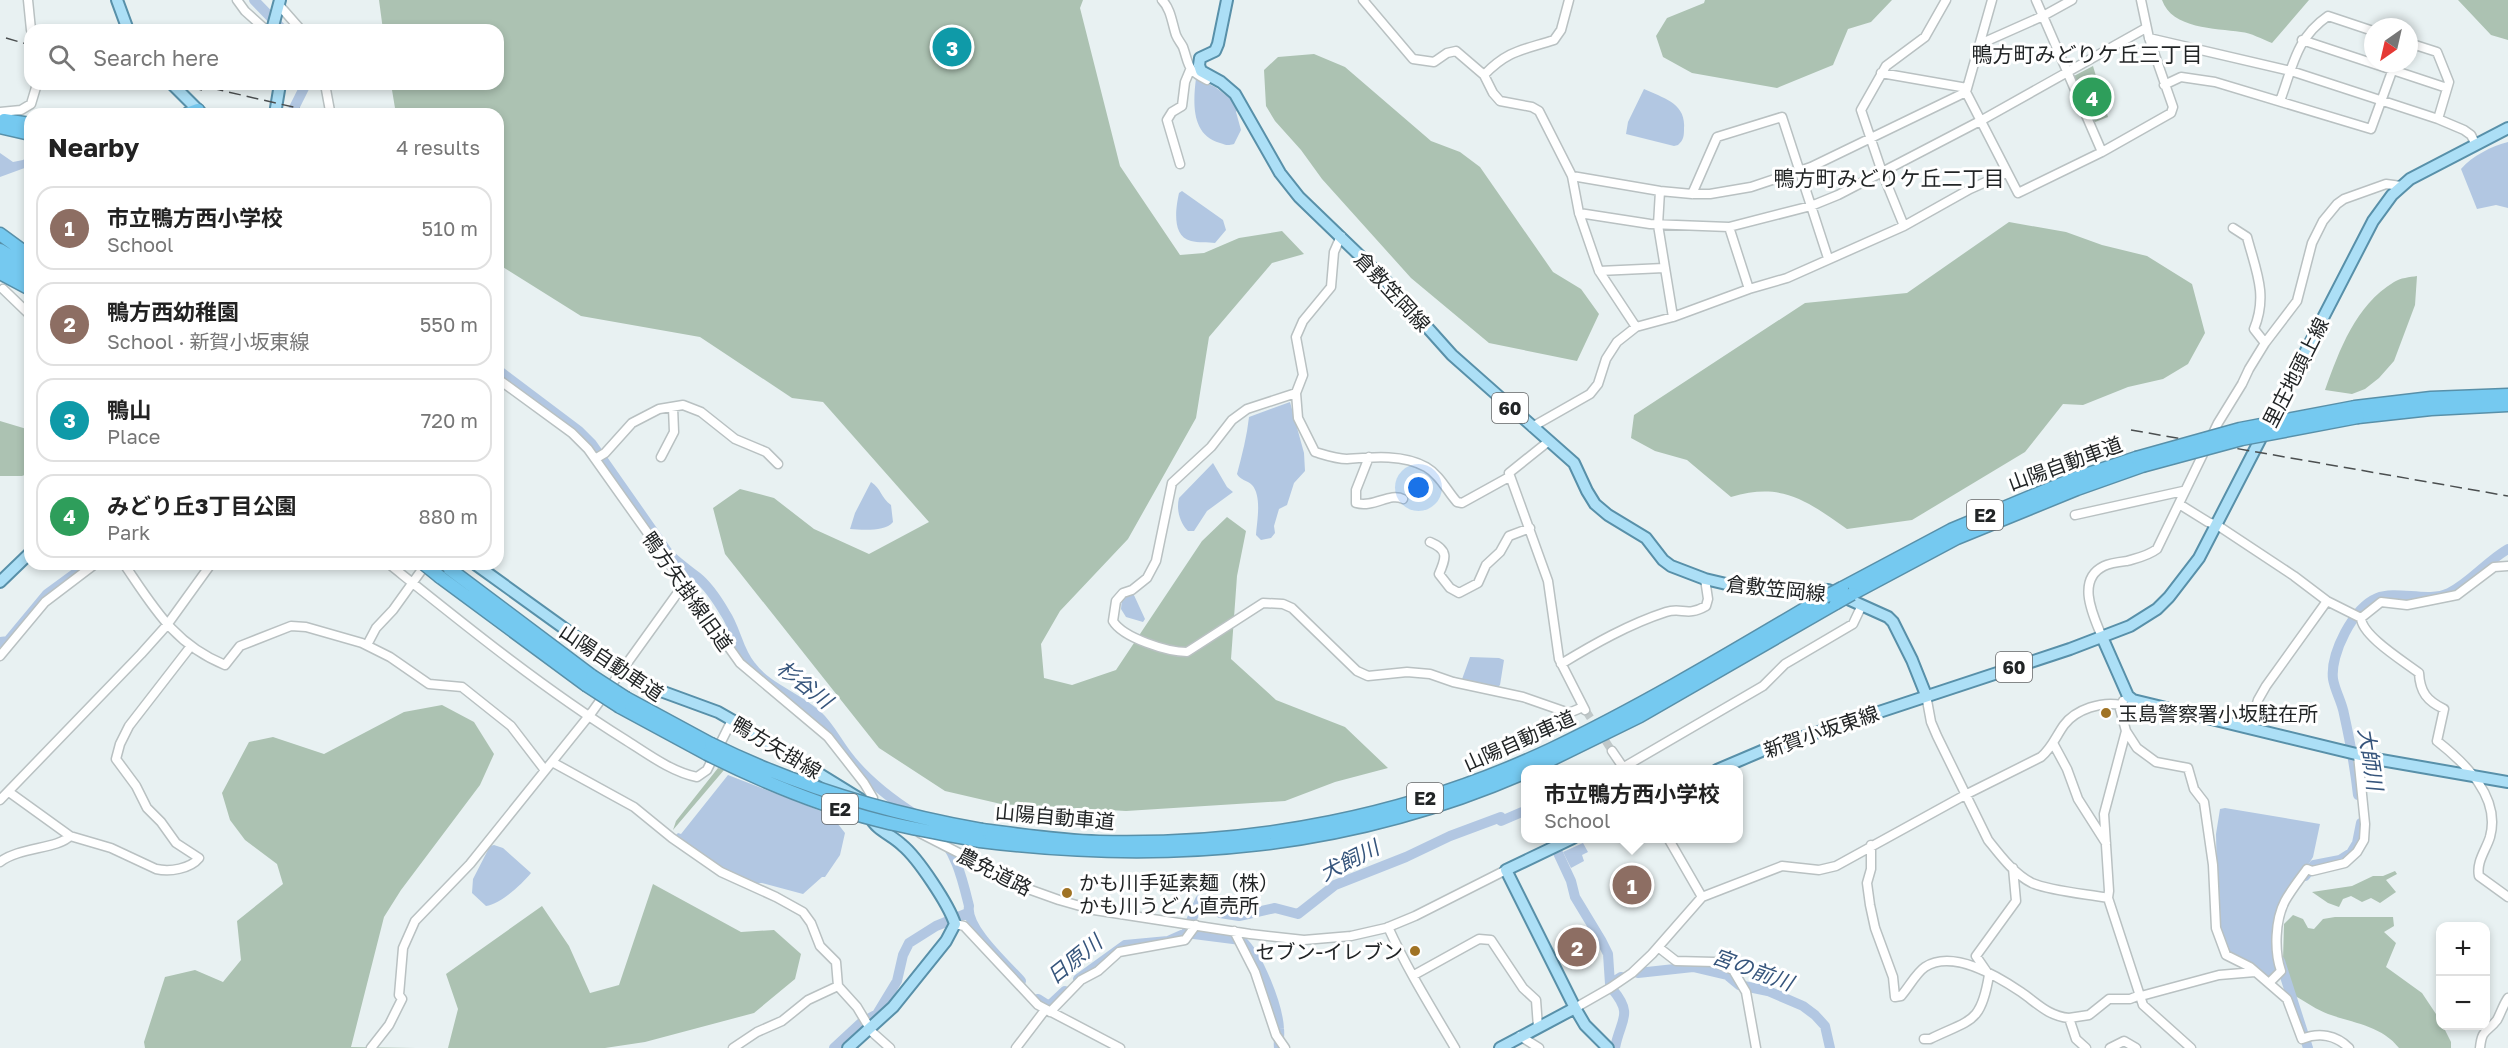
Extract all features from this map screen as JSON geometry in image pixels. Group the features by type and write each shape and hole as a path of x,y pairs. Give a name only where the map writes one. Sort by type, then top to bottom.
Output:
{"highway":[{"path":"0,120 24,123"},
{"path":"0,127 24,133"},
{"path":"0,234 24,252"},
{"path":"0,250 24,264"},
{"path":"0,262 24,276"},
{"path":"0,273 24,286"},
{"name":"山陽自動車道","path":"444,570 589,680 623,702 709,749 756,778 854,813 912,829 981,835 1098,842 1222,839 1325,824 1398,806 1467,785 1552,749 1635,707 1847,591 1951,530 2073,479 2139,462 2240,429 2357,412 2430,398 2508,394"},
{"name":"山陽自動車道","path":"2357,412 2508,405"},
{"name":"山陽自動車道","path":"1540,765 1640,716 1830,600"},
{"name":"山陽自動車道","path":"981,835 1039,848 1108,852 1160,853 1268,843 1327,834 1400,816 1470,795 1521,774"}],"main road":[{"path":"117,0 126,24"},
{"name":"倉敷笠岡線","path":"1227,0 1218,44 1215,51 1200,58 1198,65 1201,71 1221,82 1234,94 1280,173 1299,197 1384,279 1452,355 1574,463 1595,504 1608,515 1646,538 1663,560 1671,566 1705,579 1739,587 1828,590 1888,617 1893,622 1912,660 1926,695"},
{"path":"274,24 279,6"},
{"path":"177,90 191,108"},
{"path":"276,108 279,90"},
{"name":"里庄地頭上線","path":"2102,638 2143,619 2169,597 2189,573 2217,525 2373,221 2401,186 2475,143 2508,128"},
{"path":"0,582 24,559"},
{"name":"鴨方矢掛線","path":"483,570 622,670 658,690 718,712 872,806"},
{"path":"2102,638 2124,700 2133,700 2250,727 2355,754 2508,782"},
{"name":"60","path":"1926,695 2102,638"},
{"name":"新賀小坂東線","path":"1727,765 1748,755 1926,695"},
{"path":"848,1048 868,1025 902,996 946,941 954,921 905,847 872,821 870,812 872,806"},
{"path":"905,847 908,835 918,831"},
{"path":"1563,843 1506,870 1575,1008 1590,1031 1608,1048"},
{"path":"1500,1048 1575,1008"}],"street":[{"path":"28,0 30,24"},
{"path":"237,0 245,12 260,24"},
{"path":"1162,0 1169,11 1190,70 1234,94"},
{"path":"1364,0 1413,59 1434,62 1447,53 1456,51 1484,75 1492,93 1500,101 1532,107 1539,111 1572,176 1580,213 1599,271 1636,327"},
{"path":"1484,75 1498,61 1512,52 1554,40 1561,30 1569,0"},
{"path":"1904,226 1882,172 1872,138 1861,116 1861,110 1881,73 1896,57 1925,37 1946,0"},
{"path":"1992,0 1966,90 2018,193 2102,152 2171,113 2173,107 2146,28 2141,0"},
{"path":"2036,0 2066,74 2102,152"},
{"path":"1980,44 2043,16 2072,0"},
{"path":"279,6 296,24"},
{"path":"2280,101 2302,40 2313,26 2328,16 2364,28"},
{"path":"1580,213 1658,225 1729,227 1811,206 1982,120 2146,28"},
{"path":"2149,38 2291,71 2382,100 2464,130 2471,135 2475,143"},
{"path":"2302,40 2364,58"},
{"path":"2418,46 2437,52 2447,76 2447,88 2438,119"},
{"path":"1180,164 1167,120 1172,112 1182,106 1185,82 1190,70"},
{"path":"2164,85 2181,77 2215,82 2371,129 2392,72"},
{"path":"2408,72 2447,88"},
{"path":"1881,73 1966,90"},
{"path":"24,108 31,104 35,90"},
{"path":"326,90 329,108"},
{"path":"1572,176 1692,194 1710,194 1751,186 1799,171 1872,138 1966,90"},
{"path":"0,112 24,108"},
{"path":"1692,194 1718,137 1782,117 1828,258"},
{"path":"1532,427 1590,394 1598,384 1606,359 1617,342 1636,327 1673,317 1749,289 1787,278 1904,226 1970,189 2006,173"},
{"path":"2102,638 2091,611 2087,590 2090,580 2104,566 2152,553 2157,549 2183,491 2218,423 2265,343 2297,301 2312,243 2323,221 2337,204 2386,184 2401,186"},
{"path":"1660,191 1658,225 1673,317"},
{"path":"1729,227 1749,289"},
{"path":"2233,228 2247,237 2259,280 2261,312 2254,329 2265,343"},
{"path":"1341,236 1334,252 1331,287 1298,329 1296,337 1303,375 1296,393 1299,418 1315,452 1346,459 1369,457 1410,461 1427,467 1439,477 1457,502 1462,502 1509,477"},
{"path":"1599,271 1664,268"},
{"path":"1,289 16,286"},
{"path":"1,289 24,310"},
{"name":"鴨方矢掛線旧道","path":"504,384 572,434 599,457 740,663 828,737 864,783 873,798 872,806"},
{"path":"1296,393 1247,409 1232,420 1211,447 1172,483 1156,561 1147,578 1132,590 1123,593 1116,601 1113,621 1116,627 1125,633 1174,652 1187,652 1263,603 1282,604 1292,608 1357,671 1368,676 1407,672 1430,674 1453,682 1523,697 1569,713 1584,709 1561,664 1548,581 1509,477 1511,470 1549,441"},
{"path":"599,457 632,423 659,409 683,405 701,412 735,439 766,452 777,464"},
{"path":"661,456 674,432 673,407"},
{"path":"1369,457 1356,490 1356,503 1372,505 1394,496 1403,499"},
{"path":"2075,515 2183,491"},
{"path":"2179,504 2217,525 2294,576 2327,601 2359,617 2369,634 2420,673 2422,692 2430,702 2444,709 2438,741 2458,757 2474,776 2488,801 2492,820 2488,845 2478,869 2479,876 2508,897"},
{"path":"1430,542 1439,546 1444,553 1445,559 1438,574 1450,588 1459,593 1478,583 1486,565 1500,552 1509,536 1530,528"},
{"path":"2359,617 2381,602 2407,605 2457,595 2494,567 2508,566"},
{"path":"0,656 45,602 87,570"},
{"path":"128,570 167,625 201,654 225,665 240,646 291,626 306,627 367,645 390,657 429,684 462,687 512,726 544,769"},
{"path":"0,800 167,625 208,570"},
{"path":"397,570 537,681 652,756 689,775 697,777 707,770 732,720"},
{"path":"367,645 376,628 393,610 421,570"},
{"path":"1561,664 1630,626 1667,611 1690,613 1706,606 1708,598 1705,579"},
{"path":"371,1048 389,1025 402,999 399,995 403,948 415,921 470,864 544,769 552,762 684,584"},
{"path":"2250,727 2258,700 2266,686 2327,601"},
{"path":"1629,765 1762,686 1785,664 1853,624 1862,605"},
{"path":"9,792 70,836 111,848 162,870 189,867 199,858 176,843 162,822 147,808 136,786 116,759 129,726 191,646"},
{"path":"1926,695 1931,722 1965,795 1988,840 2013,868 2031,883 2108,898"},
{"path":"1575,1008 1632,973 1702,897 1782,866 1826,869 1849,860 1965,795 2041,757 2066,722 2092,706 2124,700 2126,731 2106,803 2108,898 2143,1005 2191,1048"},
{"path":"2126,731 2137,748 2156,762 2188,768 2194,789 2204,802 2213,865 2216,928 2226,955 2250,967 2288,999 2305,1038 2322,1035 2339,1040 2349,1048"},
{"path":"2053,743 2067,769 2078,799 2106,844"},
{"path":"1612,751 1622,765"},
{"path":"2269,982 2281,971 2277,960 2277,937 2283,906 2309,871 2345,863 2357,852 2364,840 2365,824 2355,754"},
{"path":"552,762 634,807 672,838 721,872 803,912 811,923 820,946 836,962 838,986 857,1007 868,1025 890,1048"},
{"path":"854,795 862,790 864,783"},
{"name":"農免道路","path":"872,806 1031,890 1094,910 1236,936 1304,940 1352,936 1388,927 1415,916 1506,870"},
{"path":"0,862 8,856 63,842 70,836"},
{"path":"1671,843 1702,897"},
{"path":"1871,846 1871,869 1867,883 1870,905 1875,928 1893,977 1895,997 1901,996 1923,969 1937,962 1960,963 2020,991 2052,1015 2069,1018 2089,1015 2109,999 2130,999 2219,975 2255,972"},
{"path":"1924,1039 1930,1039 1976,1015 1984,1003 1989,975 1976,956 2016,901 2013,868"},
{"path":"954,921 964,926 1048,1011 1120,1048"},
{"path":"1388,927 1402,958 1455,1048"},
{"path":"1016,1048 1048,1011 1075,986 1098,971 1119,952 1185,940 1192,928"},
{"path":"1236,936 1261,986 1281,1041"},
{"path":"1414,975 1479,939 1491,940 1522,988 1536,1000 1538,1027"},
{"path":"1658,946 1676,961 1715,963 1733,970 1746,992 1756,1048"},
{"path":"733,1048 757,1032 782,1021 808,1000 838,986"},
{"path":"2480,1048 2483,1033 2497,1020 2508,998"},
{"path":"2069,1018 2076,1039 2086,1048"},
{"path":"1520,1036 1539,1048"},
{"path":"2110,1048 2124,1041 2136,1048"}],"green space":[{"path":"379,0 1083,0 1080,8 1120,166 1180,255 1204,253 1239,238 1282,231 1304,254 1272,263 1209,337 1196,418 1128,539 1060,611 1041,644 1044,678 1072,685 1116,670 1202,541 1227,517 1246,531 1237,576 1231,659 1276,700 1345,727 1388,768 1335,782 1285,801 1126,811 1001,804 945,791 879,748 725,554 713,508 740,489 774,498 814,529 869,554 929,522 823,402 792,398 700,337 581,316 504,268 504,108 395,108 392,90 504,90 504,24 382,24"},
{"path":"1705,0 1892,0 1871,22 1848,29 1833,65 1777,88 1692,73 1663,57 1656,36 1667,18 1704,3"},
{"path":"2162,0 2309,0 2272,43 2245,33 2207,28 2185,22 2167,10"},
{"path":"2458,0 2508,0 2508,40 2491,35"},
{"path":"1314,54 1345,67 1431,141 1460,152 1480,167 1553,272 1581,289 1599,314 1577,361 1489,343 1411,278 1322,179 1301,150 1275,121 1266,106 1264,70 1278,57"},
{"path":"2093,66 2108,117 2095,122 2072,77"},
{"path":"2009,222 2066,232 2102,245 2147,256 2192,284 2205,333 2188,364 2163,379 2128,387 2083,405 2063,404 2025,452 1912,520 1847,529 1806,502 1779,493 1749,493 1731,497 1687,460 1655,451 1631,438 1634,415 1805,303 1907,293"},
{"path":"2417,276 2415,305 2394,361 2379,378 2365,389 2352,394 2325,390 2350,330 2369,303 2394,282"},
{"path":"0,421 24,428 24,475 0,476"},
{"path":"442,705 474,722 494,754 480,785 401,890 384,917 351,1047 416,1048 145,1048 144,1042 165,977 195,970 223,982 241,960 237,921 283,884 277,864 245,840 230,820 222,793 249,742 273,737 324,754 404,712"},
{"path":"718,768 724,770 673,830 676,821"},
{"path":"2395,871 2397,874 2386,880 2396,892 2380,903 2371,898 2362,902 2351,896 2343,899 2339,907 2328,903 2312,892 2352,886 2373,876 2383,876"},
{"path":"653,884 741,932 774,930 801,954 795,979 754,1013 645,1042 605,1048 448,1048 458,1009 446,974 542,906 569,946 590,993 619,985"},
{"path":"2293,915 2303,919 2308,928 2314,929 2323,919 2335,917 2393,917 2394,926 2384,932 2396,943 2386,967 2422,993 2436,1014 2436,1030 2445,1030 2451,1042 2451,1048 2399,1048 2376,1030 2324,1012 2295,996 2283,960 2284,924"}],"water":[{"path":"1196,78 1215,87 1240,106 1236,112 1241,130 1234,144 1225,145 1211,139 1199,126 1194,98"},
{"path":"1644,89 1666,99 1681,113 1684,120 1684,135 1678,145 1674,146 1626,134 1628,122"},
{"path":"2508,142 2508,208 2496,205 2477,209 2461,169 2483,152"},
{"path":"0,153 13,162 24,159 24,168 0,177"},
{"path":"1182,191 1223,220 1226,230 1215,243 1191,241 1180,233 1176,213 1179,193"},
{"path":"1290,402 1304,453 1305,471 1294,483 1287,505 1279,509 1274,526 1275,533 1271,538 1261,540 1256,535 1257,495 1252,485 1237,474 1249,417"},
{"path":"1213,463 1227,487 1233,492 1207,511 1194,531 1188,531 1179,516 1179,498"},
{"path":"871,482 891,505 893,522 879,529 850,529 855,513"},
{"path":"1133,593 1145,619 1143,622 1126,617 1121,609 1122,599"},
{"path":"1470,657 1504,660 1500,685 1497,688 1461,682"},
{"path":"728,775 831,815 845,833 840,855 825,877 822,877 803,894 762,883 753,883 736,877 681,841 676,835 681,834"},
{"path":"2220,809 2320,824 2313,857 2280,909 2278,971 2269,980 2227,953 2218,931 2216,834"},
{"path":"1583,843 1588,852 1582,855 1584,861 1571,868 1563,852"},
{"path":"490,846 503,848 531,873 504,898 486,906 472,893 473,879"}],"waterway":[{"path":"254,0 277,24"},
{"path":"294,108 303,90"},
{"name":"杉谷川","path":"504,375 579,431 592,444 669,554 701,580 716,598 729,619 743,654 758,674 817,715 862,772 916,815"},
{"name":"大師川","path":"2358,795 2343,710 2333,679 2335,657 2352,621 2368,603 2377,598 2394,595 2432,597 2449,593 2508,549"},
{"path":"0,642 8,641 47,594 80,570"},
{"name":"犬飼川","path":"1186,933 1200,900 1214,903 1220,913 1239,916 1275,908 1298,914 1335,885 1406,857 1450,836 1501,817 1501,821 1521,812"},
{"name":"大師川","path":"2305,876 2314,865 2340,860 2351,853 2357,843 2361,823"},
{"name":"日原川","path":"935,830 948,847 957,865 973,925 988,946 1021,981"},
{"name":"犬飼川","path":"1558,853 1571,881 1575,897 1608,954 1610,984 1621,977"},
{"name":"杉谷川","path":"834,1048 861,1023 877,1014 897,981 903,955 909,943 936,926 968,913"},
{"name":"日原川","path":"1078,979 1125,945 1168,941 1186,933 1241,940 1254,957 1271,995 1278,1019 1279,1048"},
{"name":"大師川","path":"2280,961 2308,1048"},
{"name":"宮の前川","path":"1638,973 1693,967 1727,975 1739,985 1768,991 1803,1006 1815,1015 1825,1026 1830,1048"},
{"name":"犬飼川","path":"1613,990 1624,1012 1615,1048"},
{"name":"日原川","path":"1038,999 1049,1006 1065,991"}],"tunnel":[{"path":"1586,711 1612,751"}],"railway":[{"path":"6,38 24,43"},
{"path":"220,90 297,108"},
{"path":"2131,430 2508,496"}],"place":[{"name":"鴨山","path":"952,47"},
{"name":"みどり丘3丁目公園","path":"2092,97"},
{"name":"玉島警察署小坂駐在所","path":"2106,713"},
{"name":"市立鴨方西小学校","path":"1632,885"},
{"name":"かも川手延素麺（株） かも川うどん直売所","path":"1067,893"},
{"name":"鴨方西幼稚園","path":"1577,947"},
{"name":"セブン-イレブン","path":"1415,951"}],"district":[{"name":"鴨方町みどりケ丘三丁目","path":"2087,54"},
{"name":"鴨方町みどりケ丘二丁目","path":"1889,178"}]}
